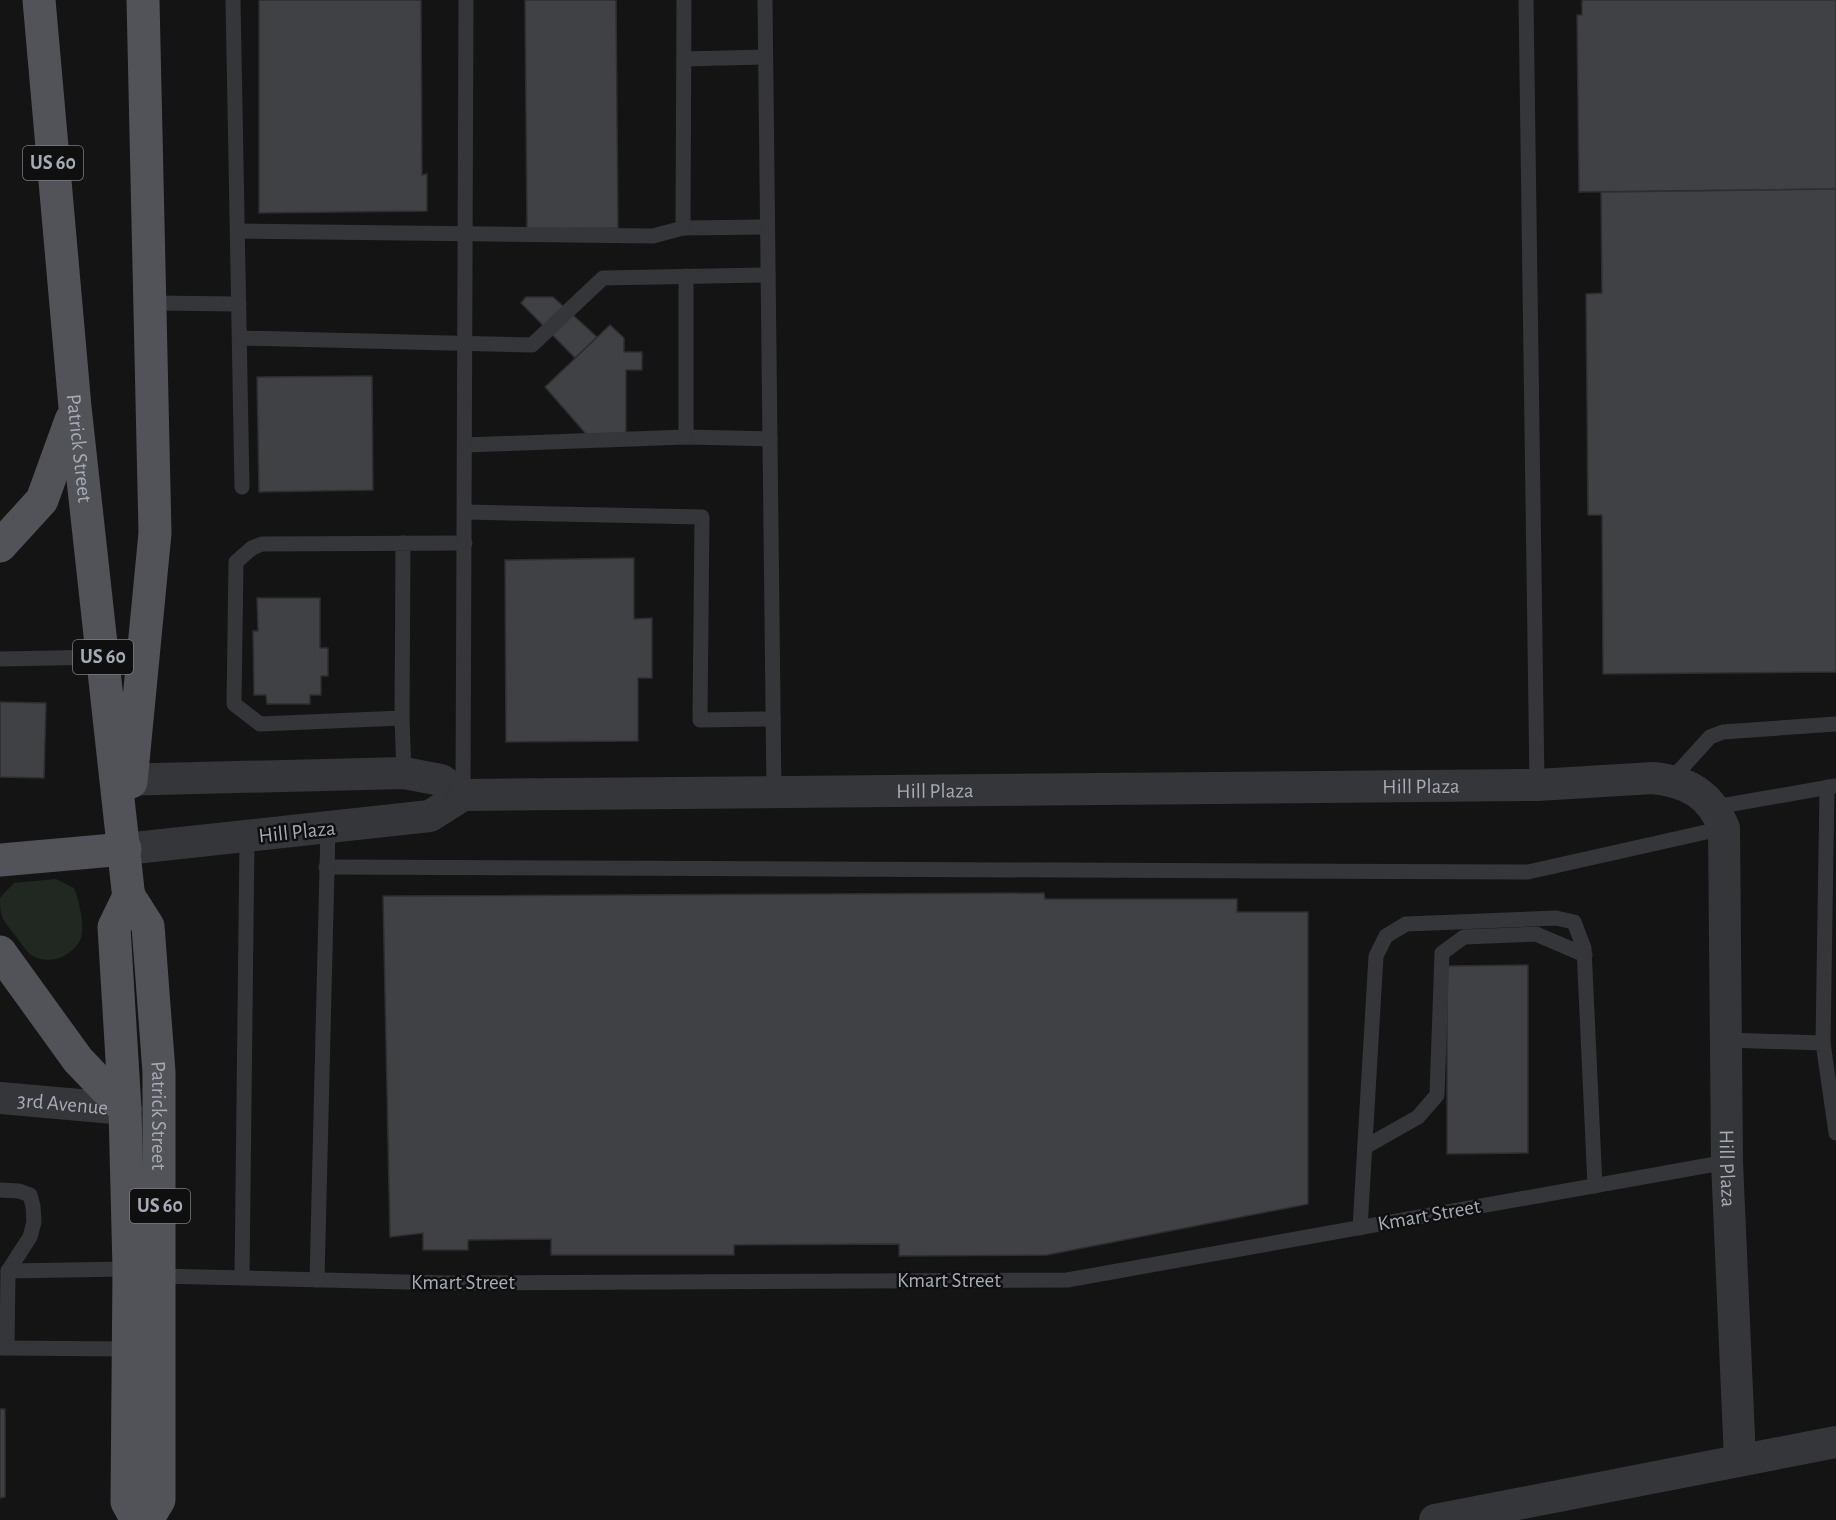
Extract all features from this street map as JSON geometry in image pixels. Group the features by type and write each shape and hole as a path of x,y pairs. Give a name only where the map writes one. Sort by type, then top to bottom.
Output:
{"main road":[{"name":"Patrick Street","path":"39,0 75,407 103,657 124,780 125,849 129,896 148,926 159,1072 159,1500 147,1520"},
{"path":"124,780 155,533 143,0"},
{"path":"0,546 42,500 56,466 75,407"},
{"path":"0,860 125,849"},
{"name":"Patrick Street","path":"129,896 114,927 125,1109 129,1269 127,1503 137,1520"},
{"path":"0,952 78,1060 125,1109"}],"street":[{"path":"124,780 404,774 441,780 464,795"},
{"name":"Hill Plaza","path":"125,849 430,816 464,795 774,794 1537,785 1653,778 1671,780 1688,786 1720,817 1727,1162 1740,1460"},
{"name":"3rd Avenue","path":"0,1098 125,1109"},
{"path":"1435,1520 1836,1442"}],"lane":[{"path":"233,0 242,488"},
{"path":"464,795 466,0"},
{"path":"683,228 684,0"},
{"path":"765,0 774,794"},
{"path":"1526,0 1537,785"},
{"path":"684,59 765,57"},
{"path":"238,231 653,236 683,228 767,227"},
{"path":"240,338 532,345 603,278 768,275"},
{"path":"686,276 686,438"},
{"path":"151,303 239,304"},
{"path":"465,445 686,438 770,439"},
{"path":"465,512 702,517 700,720 773,719"},
{"path":"403,543 404,774"},
{"path":"402,718 260,724 234,704 236,562 252,548 262,544 465,543"},
{"path":"0,658 103,657"},
{"path":"1671,780 1705,741 1723,732 1836,724"},
{"path":"326,867 1528,872 1832,787 1823,1043 1836,1133"},
{"path":"317,1280 328,828"},
{"path":"242,1278 247,837"},
{"path":"1360,1228 1376,956 1386,936 1406,924 1556,918 1574,922 1585,955 1594,1186"},
{"path":"1365,1147 1418,1117 1437,1095 1442,953 1464,937 1536,934 1585,955"},
{"path":"1726,1040 1823,1043"},
{"name":"Kmart Street","path":"160,1276 447,1283 1066,1280 1727,1162"},
{"path":"0,1190 19,1191 30,1195 34,1222 30,1237 8,1272 3,1348 128,1349"},
{"path":"8,1272 129,1269"}],"shaded area":[{"path":"56,879 74,888 81,913 82,933 77,945 66,955 44,960 30,954 8,926 2,915 0,898 14,883"}],"building":[{"path":"259,0 421,0 422,175 427,174 427,211 259,213"},
{"path":"525,0 616,0 618,228 527,229"},
{"path":"1582,0 1836,0 1836,189 1579,192 1577,15 1582,15"},
{"path":"1836,189 1836,672 1603,674 1602,515 1588,515 1586,294 1602,293 1601,192"},
{"path":"526,297 553,297 597,337 575,358 521,303"},
{"path":"610,325 624,338 624,352 642,352 642,370 626,370 626,435 587,435 545,387"},
{"path":"372,376 373,490 259,492 257,377"},
{"path":"634,558 634,619 652,618 652,678 638,678 638,741 506,742 505,560"},
{"path":"257,598 320,598 320,648 328,648 328,676 321,676 321,695 310,695 310,704 267,704 266,695 254,695 253,631 258,631"},
{"path":"0,702 46,703 44,778 0,777"},
{"path":"1044,893 1045,899 1237,899 1237,912 1308,912 1308,1204 1047,1255 899,1256 899,1244 734,1245 734,1255 551,1255 551,1239 468,1240 468,1250 423,1250 423,1233 390,1237 383,896"},
{"path":"1528,965 1528,1153 1447,1154 1447,966"},
{"path":"0,1409 5,1409 5,1497 0,1498"}]}
